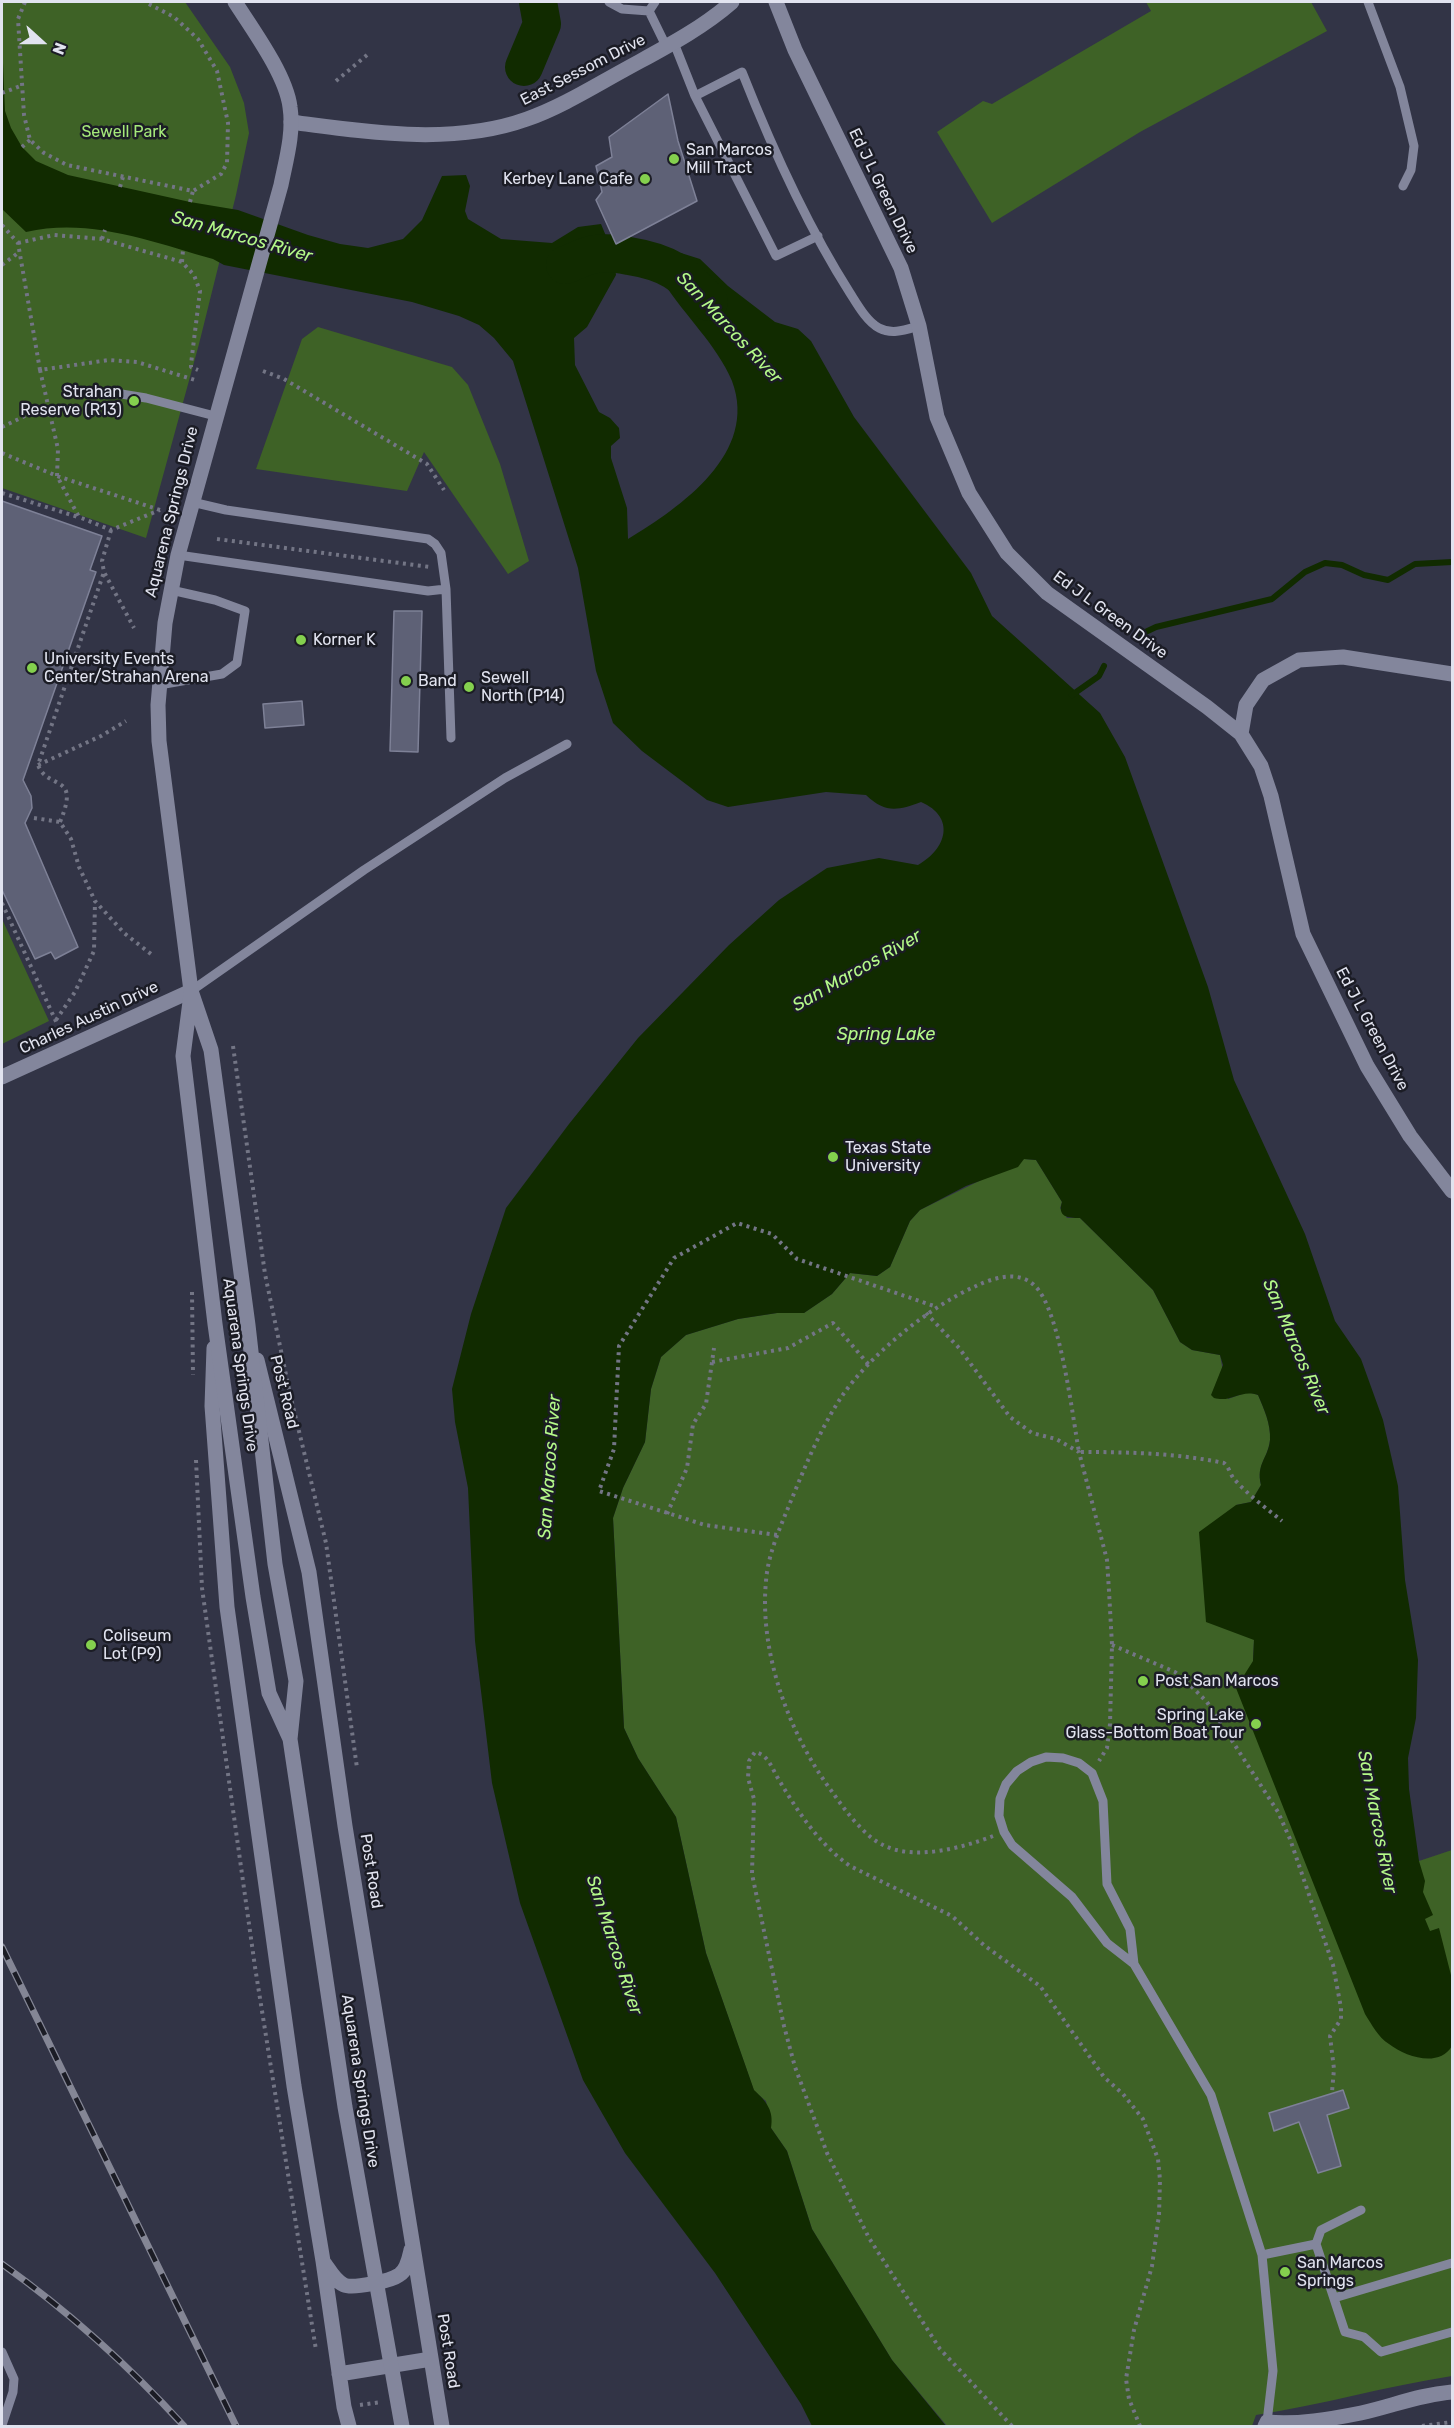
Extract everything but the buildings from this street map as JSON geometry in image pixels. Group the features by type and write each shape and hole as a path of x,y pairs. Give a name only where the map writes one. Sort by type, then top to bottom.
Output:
{"street":[{"name":"Aquarena Springs Drive","path":"235,2 267,53 285,89 290,105 291,122 281,185 178,555 165,623 159,685 159,741 191,991 212,1050 248,1325 274,1564 296,1681 290,1739 345,2107 402,2427"},
{"name":"East Sessom Drive","path":"291,122 406,134 469,132 500,127 527,119 561,104 671,46 732,2"},
{"name":"Ed J L Green Drive","path":"776,2 795,50 901,268 919,326 937,417 969,493 1007,553 1047,593 1207,707 1241,735 1261,766 1271,796 1303,934 1367,1066 1410,1136 1452,1191"},
{"path":"1241,735 1246,705 1263,680 1299,660 1343,657 1452,674"},
{"name":"Aquarena Springs Drive","path":"191,991 183,1056 215,1324 253,1597 269,1693 290,1739"},
{"name":"Charles Austin Drive","path":"2,1077 191,991"},
{"path":"215,1324 212,1406 227,1607 294,2086 349,2427"},
{"name":"Post Road","path":"248,1325 309,1572 345,1826 442,2427"},
{"path":"323,2261 334,2277 344,2285 358,2286 399,2276 410,2258 412,2241"},
{"path":"339,2374 431,2359"},
{"path":"1266,2424 1362,2413 1411,2398 1452,2392"}],"lane":[{"path":"609,2 622,9 649,12"},
{"path":"649,12 655,2"},
{"path":"1368,2 1400,87 1414,146 1411,170 1402,186"},
{"path":"649,12 671,46 776,256 818,236"},
{"path":"695,96 742,72 768,137 831,264 862,311 878,328 896,332 919,326"},
{"path":"109,392 146,398 215,416"},
{"path":"192,502 226,510 428,539 435,544 441,553 446,589 451,738"},
{"path":"178,555 429,591 446,589"},
{"path":"159,685 222,674 237,663 244,611 215,600 171,590"},
{"path":"191,991 364,870 505,778 567,744"},
{"path":"1134,1964 1130,1929 1107,1884 1103,1801 1092,1773 1079,1763 1063,1758 1046,1757 1031,1762 1017,1771 1006,1784 1000,1799 999,1816 1004,1832 1012,1845 1072,1897 1107,1943 1134,1964 1211,2094 1262,2255 1273,2371 1266,2424"},
{"path":"1361,2210 1321,2230 1316,2244 1345,2332 1364,2337 1381,2352 1452,2332"},
{"path":"1262,2255 1316,2244"},
{"path":"1334,2298 1452,2263"},
{"path":"2,2352 14,2379 13,2392 2,2425"}],"path":[{"path":"25,2 18,20 24,116 30,140 44,153 67,165 193,191 221,174 227,163 228,123 217,71 198,39 174,17 145,2"},
{"path":"336,81 367,55"},
{"path":"2,93 23,85"},
{"path":"22,147 30,140"},
{"path":"120,187 123,177"},
{"path":"190,202 193,191"},
{"path":"2,225 18,243 40,370 58,449 57,476 79,517"},
{"path":"102,239 105,230"},
{"path":"18,243 54,235 102,239 182,262 194,275 200,291 191,363 191,367 198,370"},
{"path":"182,262 183,250"},
{"path":"2,265 19,253"},
{"path":"40,370 109,360 137,362 195,380"},
{"path":"263,371 284,379 427,464 444,490"},
{"path":"2,427 48,405"},
{"path":"2,453 57,476 160,510 111,530 79,517 2,493"},
{"path":"111,530 102,561 104,572 134,628"},
{"path":"217,539 423,568 443,566"},
{"path":"60,822 67,805 67,793 59,783 40,772 38,765 104,572"},
{"path":"38,765 101,736 126,721"},
{"path":"33,818 60,822 71,839 79,867 95,901 124,933 151,954"},
{"path":"56,1020 75,992 94,951 95,901"},
{"path":"2,903 58,1026"},
{"path":"777,1535 705,1525 599,1491 614,1449 619,1346 674,1258 737,1223 772,1234 797,1259 938,1307"},
{"path":"1004,1832 955,1849 901,1852 881,1845 844,1808 808,1758 794,1729 778,1679 766,1628 765,1601 768,1569 777,1535 798,1482 843,1395 869,1365 926,1313 991,1279 1008,1276 1027,1279 1046,1299 1060,1350 1079,1452 1107,1560 1112,1645 1112,1693 1107,1748 1092,1773"},
{"path":"926,1313 959,1348 1010,1417 1032,1433 1056,1439 1079,1452 1146,1452 1189,1456 1224,1463 1232,1477 1282,1521"},
{"path":"712,1362 788,1348 833,1323 869,1365"},
{"path":"667,1514 687,1468 693,1424 706,1404 714,1348"},
{"path":"1112,1645 1175,1672 1207,1702 1278,1812 1301,1868 1335,1976 1341,2019 1330,2036 1334,2069 1332,2092"},
{"path":"1012,2427 940,2349 869,2238 827,2153 795,2067 784,2026 752,1874 754,1799 748,1778 749,1761 755,1752 762,1754 770,1762 796,1810 836,1856 850,1866 952,1916 985,1946 1040,1986 1104,2077 1123,2094 1143,2119 1158,2159 1160,2180 1159,2215 1152,2266 1134,2330 1126,2379 1129,2399 1140,2427"},
{"path":"1422,2427 1452,2422"}],"green space":[{"name":"Sewell Park","path":"2,2 185,2 230,67 244,103 249,133 236,195 199,344 146,538 2,488"},
{"path":"1146,2 1311,2 1327,31 1140,132 992,223 937,132 983,101 992,104 1151,11"},
{"path":"318,327 452,367 468,385 500,464 529,561 508,574 424,452 407,491 256,469 302,339"},
{"path":"2,919 49,1021 2,1044"},
{"path":"1024,1159 1036,1160 1062,1202 1060,1208 1067,1218 1080,1218 1153,1290 1180,1342 1192,1350 1220,1355 1228,1399 1248,1392 1258,1395 1268,1422 1269,1446 1261,1467 1261,1485 1251,1502 1236,1505 1254,1639 1253,1661 1419,1861 1452,1850 1452,2376 1256,2415 1252,2426 947,2426 892,2360 812,2229 787,2151 771,2128 766,2101 754,2091 706,1953 676,1817 638,1758 624,1728 613,1518 623,1488 645,1442 651,1389 661,1357 686,1335 738,1319 777,1313 804,1313 832,1294 850,1273 877,1276 890,1267 910,1221 920,1210"}],"water":[{"name":"Spring Lake","path":"2,39 5,111 11,128 22,147 36,161 68,175 190,202 238,210 308,235 340,244 368,248 403,239 422,220 442,176 466,175 470,186 465,211 468,219 501,239 552,243 578,227 601,224 613,253 616,275 587,327 574,338 575,365 599,412 610,418 619,428 620,438 611,446 611,458 627,508 628,539 670,511 710,475 725,454 735,432 737,407 732,381 726,368 664,283 681,253 700,259 728,286 775,322 798,329 811,341 854,417 971,573 992,616 1100,713 1125,757 1208,987 1234,1080 1305,1234 1335,1321 1361,1359 1383,1420 1398,1486 1405,1580 1418,1660 1416,1718 1408,1758 1409,1789 1419,1861 1425,1881 1423,1892 1433,1915 1425,1919 1430,1931 1439,1928 1452,1979 1452,2046 1439,2057 1422,2058 1404,2053 1385,2041 1365,2014 1236,1688 1253,1661 1254,1640 1206,1622 1199,1532 1236,1505 1251,1502 1261,1485 1260,1471 1269,1446 1270,1434 1267,1417 1258,1395 1246,1394 1220,1399 1211,1395 1223,1365 1220,1355 1192,1350 1180,1342 1153,1290 1080,1218 1062,1214 1062,1202 1036,1160 1024,1159 1018,1167 966,1186 920,1210 910,1221 890,1267 877,1276 850,1273 832,1294 804,1313 777,1313 738,1319 686,1335 661,1357 651,1389 645,1442 623,1488 613,1518 624,1728 638,1758 676,1817 706,1953 754,2090 768,2107 771,2128 787,2151 812,2229 892,2360 946,2426 812,2426 801,2404 715,2273 625,2153 583,2080 520,1903 492,1783 475,1641 468,1488 455,1422 452,1389 471,1314 506,1208 638,1038 729,945 779,900 827,868 879,858 918,865 936,851 944,833 943,824 932,808 921,802 892,809 879,805 866,795 826,792 728,807 707,800 642,751 613,723 596,671 578,568 513,361 494,338 479,325 459,316 412,302 224,265 213,259 144,239 97,229 50,228 26,232 2,209"}],"waterway":[{"path":"524,67 542,24 538,2"},
{"name":"San Marcos River","path":"565,265 600,253 617,254 654,262 682,276 709,302"},
{"path":"1135,637 1156,627 1272,599 1305,572 1325,563 1342,565 1364,575 1388,580 1415,564 1452,562"},
{"path":"1072,695 1099,676 1104,666"}],"railway":[{"path":"2,1947 236,2426"},
{"path":"2,2264 97,2340 184,2426"}],"place":[{"name":"San Marcos Mill Tract","path":"674,159"},
{"name":"Kerbey Lane Cafe","path":"645,179"},
{"name":"Strahan Reserve (R13)","path":"134,401"},
{"name":"Korner K","path":"301,640"},
{"name":"University Events Center/Strahan Arena","path":"32,668"},
{"name":"Band","path":"406,681"},
{"name":"Sewell North (P14)","path":"469,687"},
{"name":"Texas State University","path":"833,1157"},
{"name":"Coliseum Lot (P9)","path":"91,1645"},
{"name":"Post San Marcos","path":"1143,1681"},
{"name":"Spring Lake Glass-Bottom Boat Tour","path":"1256,1724"},
{"name":"San Marcos Springs","path":"1285,2272"}]}
